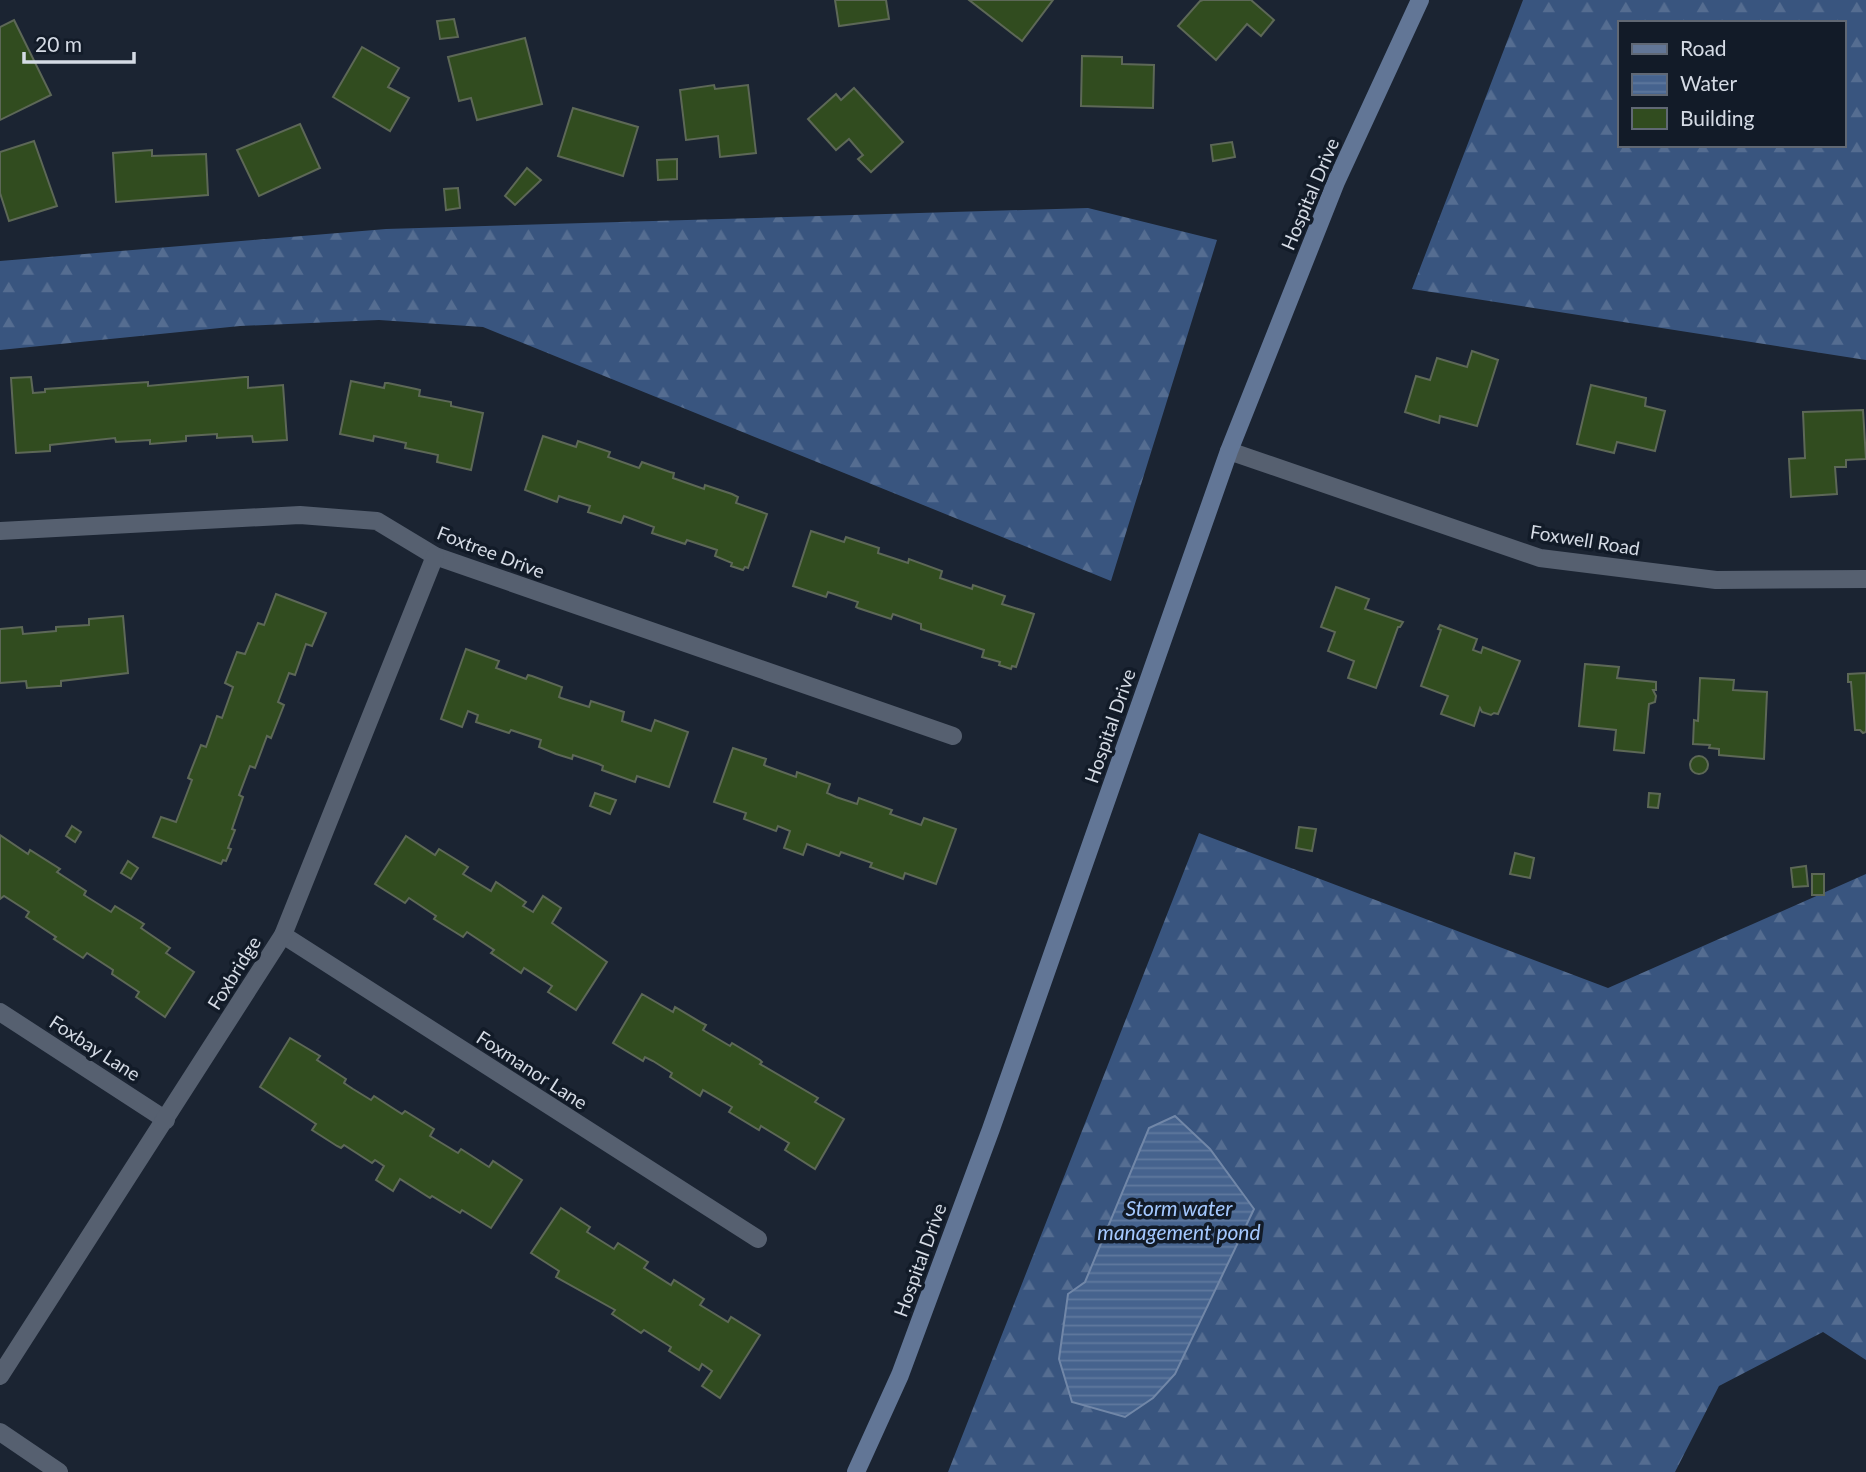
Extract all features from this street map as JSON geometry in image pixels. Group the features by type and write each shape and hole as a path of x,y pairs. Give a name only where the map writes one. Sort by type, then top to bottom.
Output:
{"street":[{"name":"Hospital Drive","path":"856,1472 900,1375 991,1129 1229,451 1336,182 1420,0"},
{"name":"Foxwell Road","path":"1229,451 1540,558 1716,580 1866,579"},
{"name":"Foxtree Drive","path":"0,531 300,515 377,521 435,556 953,736"},
{"name":"Foxbridge","path":"0,1376 283,935 435,556"},
{"name":"Foxmanor Lane","path":"283,935 758,1239"},
{"name":"Foxbay Lane","path":"0,1012 166,1120"},
{"path":"0,1432 59,1472"}],"green space":[{"path":"1523,0 1866,0 1866,360 1412,289"},
{"path":"1088,208 1217,240 1111,581 483,327 379,320 240,326 0,350 0,261 386,229"},
{"path":"1199,833 1608,988 1866,874 1866,1360 1823,1332 1719,1386 1675,1472 948,1472"}],"water":[{"name":"Storm water management pond","path":"1175,1116 1210,1149 1254,1209 1175,1374 1153,1398 1125,1417 1072,1402 1059,1359 1068,1294 1085,1282 1149,1128"}],"building":[{"path":"835,0 886,0 889,19 839,26"},
{"path":"969,0 1053,0 1022,41"},
{"path":"1203,0 1251,0 1274,20 1261,36 1247,24 1216,60 1178,26"},
{"path":"454,19 458,37 440,39 437,21"},
{"path":"14,20 51,95 0,120 0,27"},
{"path":"525,38 542,104 477,120 471,98 459,101 448,57"},
{"path":"362,47 399,68 388,87 409,98 390,131 333,97"},
{"path":"1082,56 1122,57 1122,64 1154,65 1153,108 1081,106"},
{"path":"714,85 715,89 748,85 756,153 720,157 718,136 686,140 680,90"},
{"path":"854,88 903,142 871,172 858,159 863,155 849,139 836,150 808,119 836,94 841,100"},
{"path":"573,108 638,127 623,176 558,156"},
{"path":"300,124 320,168 259,196 237,150"},
{"path":"34,141 57,206 9,221 0,193 0,152"},
{"path":"1232,142 1235,157 1213,161 1211,145"},
{"path":"152,150 152,156 206,154 208,195 116,202 113,153"},
{"path":"677,159 677,179 658,180 657,160"},
{"path":"527,168 541,180 515,205 505,196"},
{"path":"458,188 460,208 446,210 444,189"},
{"path":"1472,351 1498,360 1477,426 1440,416 1439,423 1405,412 1416,376 1430,380 1437,358 1467,367"},
{"path":"31,377 33,393 45,392 45,389 148,382 148,386 245,377 248,377 248,388 283,385 287,440 253,442 252,436 217,438 217,434 186,436 186,441 150,444 150,440 116,442 115,438 50,445 50,451 16,453 11,378"},
{"path":"351,381 384,388 385,383 388,383 416,389 420,390 419,396 451,402 451,406 483,413 471,470 437,462 438,455 405,448 406,443 374,436 373,441 340,434"},
{"path":"1591,385 1646,398 1645,406 1665,411 1655,451 1617,442 1614,453 1577,444"},
{"path":"1863,410 1866,459 1846,460 1846,467 1835,467 1837,494 1791,497 1789,459 1805,458 1803,412"},
{"path":"543,436 576,447 578,441 610,452 608,457 639,468 642,462 674,473 673,478 704,489 705,485 732,494 738,497 736,503 767,514 748,568 743,570 731,566 732,563 715,556 717,550 687,540 685,544 652,533 654,527 624,516 621,523 588,512 590,506 559,496 557,502 525,490"},
{"path":"811,531 844,542 846,537 879,548 878,553 908,563 909,559 942,571 940,578 1005,596 1002,604 1034,614 1016,667 1012,666 1011,669 999,665 1000,662 982,657 984,650 921,629 921,624 893,614 891,619 858,608 858,602 828,592 826,597 793,586"},
{"path":"1336,587 1369,599 1365,609 1403,622 1398,627 1376,688 1348,678 1354,661 1328,651 1335,632 1321,627"},
{"path":"276,594 326,613 312,646 306,644 295,675 289,673 278,702 284,705 271,738 267,736 255,768 250,766 239,795 243,797 232,829 235,830 228,848 231,849 226,861 223,860 221,864 153,837 161,817 176,822 192,780 188,778 201,745 206,747 217,716 222,718 233,687 225,683 237,652 245,654 258,623 264,625"},
{"path":"123,616 128,673 61,681 61,686 27,688 26,681 0,683 0,629 22,627 23,634 56,631 56,627 89,625 89,619"},
{"path":"1440,625 1477,639 1473,650 1481,653 1483,647 1520,661 1498,714 1482,712 1480,708 1474,726 1441,714 1448,696 1421,686 1441,630 1438,629"},
{"path":"466,649 499,661 496,668 526,679 528,675 562,687 561,698 589,707 591,701 624,712 622,721 651,731 655,720 688,732 669,787 637,776 635,782 602,770 603,766 599,764 573,755 572,759 556,754 539,747 541,740 476,722 478,715 468,711 462,727 441,719"},
{"path":"1585,664 1619,667 1617,678 1656,682 1656,690 1653,690 1655,702 1649,704 1644,753 1614,750 1616,730 1579,726"},
{"path":"1866,673 1866,732 1863,733 1855,730 1848,674"},
{"path":"1700,678 1734,680 1733,690 1767,692 1764,759 1719,755 1719,749 1709,748 1710,745 1693,744 1694,720 1698,721"},
{"path":"733,748 766,759 766,766 796,777 797,772 830,784 827,793 836,797 857,804 859,798 892,810 890,814 921,825 924,818 956,829 936,884 905,873 903,879 870,867 872,863 841,852 839,856 807,844 803,855 784,848 790,831 778,826 776,831 744,819 746,813 714,802"},
{"path":"1699,756 1705,759 1708,765 1705,771 1699,774 1693,771 1690,765 1693,759"},
{"path":"595,793 616,800 610,814 590,806"},
{"path":"1649,793 1660,794 1658,808 1648,807"},
{"path":"72,826 81,832 75,842 66,836"},
{"path":"1299,827 1316,829 1312,851 1296,848"},
{"path":"0,835 28,854 30,850 60,869 57,872 86,891 84,895 111,912 115,906 144,924 141,928 170,948 166,953 194,972 165,1017 136,997 139,992 112,974 113,970 87,953 83,958 26,917 29,912 4,896 0,899"},
{"path":"406,836 435,855 439,849 468,867 463,874 491,891 496,882 526,902 523,906 533,912 543,896 561,908 552,923 607,962 576,1010 548,992 552,986 524,968 521,973 491,953 494,950 467,932 463,937 434,919 436,916 409,898 405,903 375,884"},
{"path":"1515,853 1534,858 1530,878 1510,874"},
{"path":"128,861 138,868 131,879 121,873"},
{"path":"1806,866 1808,886 1793,887 1791,868"},
{"path":"1812,874 1824,874 1824,895 1812,895"},
{"path":"642,994 673,1012 675,1007 706,1025 703,1030 760,1060 760,1064 818,1098 815,1102 844,1119 815,1169 785,1150 789,1143 761,1126 759,1130 729,1112 732,1107 703,1090 700,1096 670,1077 672,1073 653,1061 645,1057 643,1061 613,1043"},
{"path":"290,1038 320,1056 317,1060 346,1079 344,1083 353,1089 371,1100 374,1096 402,1114 405,1111 434,1129 430,1136 458,1153 461,1149 489,1167 493,1161 522,1180 491,1228 462,1210 460,1213 432,1196 430,1198 400,1179 393,1191 376,1180 384,1166 375,1160 372,1163 344,1145 341,1148 337,1146 312,1130 316,1124 260,1087"},
{"path":"561,1208 590,1227 587,1232 614,1249 618,1243 648,1262 644,1268 671,1285 674,1280 704,1299 700,1305 728,1322 731,1317 760,1335 720,1398 702,1386 712,1371 702,1364 699,1370 669,1351 671,1347 644,1330 641,1333 612,1314 615,1310 556,1277 559,1271 531,1253"}]}
